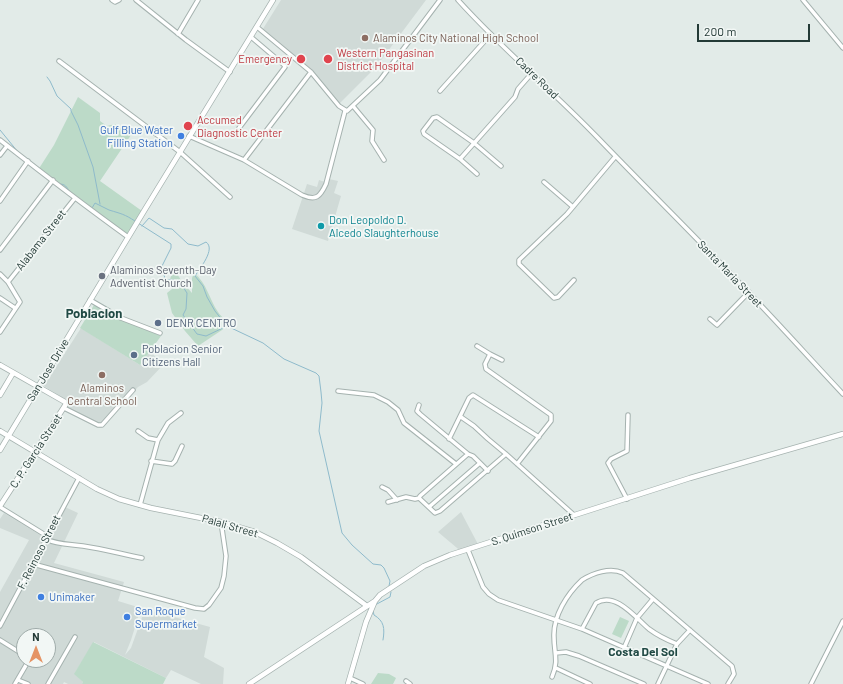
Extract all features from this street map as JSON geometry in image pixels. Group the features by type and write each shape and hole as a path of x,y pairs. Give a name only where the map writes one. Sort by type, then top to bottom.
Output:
{"street":[{"path":"112,0 115,2 119,0"},
{"path":"136,0 178,34 230,72"},
{"path":"178,34 198,0"},
{"name":"San Jose Drive","path":"0,450 273,0"},
{"path":"190,136 244,160 302,195 311,198 319,196 326,184 346,111 380,80 440,0"},
{"name":"Cadre Road","path":"458,0 598,138 615,157"},
{"path":"804,0 843,48"},
{"path":"257,27 311,72 346,111"},
{"path":"440,91 492,34"},
{"path":"239,128 285,67 251,37"},
{"path":"58,61 180,152 230,197"},
{"path":"244,160 311,72"},
{"path":"460,159 515,97 518,88 532,73"},
{"path":"353,106 373,130 372,141 384,160"},
{"path":"477,174 460,159 424,133 423,131 433,118 437,117 474,143 501,166"},
{"path":"0,140 128,237"},
{"path":"0,155 7,146"},
{"path":"574,280 558,297 554,298 519,262 520,259 573,207 615,157"},
{"name":"Santa Maria Street","path":"615,157 749,292 843,394"},
{"path":"0,201 28,162"},
{"path":"0,250 53,180"},
{"path":"544,182 573,207"},
{"name":"Alabama Street","path":"8,282 75,198"},
{"path":"0,274 8,282 20,302 0,332"},
{"path":"710,319 717,325 749,292"},
{"path":"0,298 15,308"},
{"path":"90,300 121,318 160,333"},
{"path":"477,346 502,360"},
{"path":"490,354 485,364 486,369 551,415 551,421 517,464"},
{"path":"0,365 38,387"},
{"path":"0,395 13,372"},
{"name":"C. P. Garcia Street","path":"0,507 66,404 38,387"},
{"path":"64,408 98,425 102,425 133,390"},
{"path":"338,391 374,395 382,398 398,410 404,423 456,464"},
{"path":"449,439 469,398 475,395 539,438"},
{"path":"419,405 417,411 420,414 449,439 468,454 473,456 488,471"},
{"path":"140,505 158,440 168,422 181,414"},
{"path":"627,499 608,463 611,459 627,451 628,415"},
{"path":"461,417 474,426 574,515"},
{"name":"Palali Street","path":"0,431 104,493 119,499 140,505 221,522 255,532 291,550 368,606"},
{"path":"138,431 148,438 158,440"},
{"name":"S. Quimson Street","path":"249,684 375,602 380,595 424,566 450,555 690,478 843,434"},
{"path":"151,461 172,464 182,446"},
{"path":"388,502 406,497 415,499 419,498 468,454"},
{"path":"419,498 434,513 437,513 488,471 506,454"},
{"path":"429,507 480,463"},
{"name":"F. Reinoso Street","path":"0,626 79,478"},
{"path":"382,487 388,490 397,500"},
{"path":"0,507 58,544 95,548 142,558"},
{"path":"33,564 204,609 209,605 221,588 224,576 226,556 221,522"},
{"path":"468,550 483,587 489,594 498,600 582,629 708,684"},
{"path":"552,677 556,668 554,636 556,620 562,607 578,584 586,577 604,571 614,570 623,573 734,668 734,674 728,684"},
{"path":"624,648 637,618 653,599"},
{"path":"582,629 596,602 603,600 614,601 650,629 677,644"},
{"path":"348,684 366,622 375,602"},
{"path":"811,684 843,621"},
{"path":"658,684 677,644 690,630"},
{"path":"48,684 75,637"},
{"path":"0,640 16,649"},
{"path":"556,653 566,652 579,656 644,684"},
{"path":"15,684 25,668"},
{"path":"556,668 590,684"},
{"path":"350,678 364,684"},
{"path":"18,680 28,684"},
{"path":"406,681 410,684"}],"shaded area":[{"path":"281,0 426,0 376,67 338,105 312,73 261,32"},
{"path":"329,179 338,181 334,193 341,196 328,241 292,229 307,184 317,187 319,180 328,183"},
{"name":"Alaminos Central School","path":"81,328 140,365 150,351 163,365 147,382 138,387 101,427 66,408 69,402 44,386"},
{"path":"65,507 78,513 54,563 124,582 118,601 141,608 125,655 131,648 145,609 210,627 204,657 224,668 223,684 201,684 171,670 166,678 94,642 75,673 83,682 82,684 68,684 64,682 63,684 0,684 0,626"},
{"path":"461,512 480,548 463,553 438,532"},
{"path":"4,513 45,538 0,623 0,592 29,540 0,528 0,519"}],"green space":[{"path":"78,97 100,113 100,121 107,126 115,124 131,135 100,181 142,211 126,236 38,170 54,145"},
{"path":"175,271 192,293 192,278 194,273 202,281 218,312 229,324 198,346 172,313 167,293 172,289 170,279"},
{"path":"94,305 118,318 161,336 140,365 80,328"},
{"path":"620,617 629,621 621,638 612,634"},
{"path":"93,642 166,678 163,684 82,684 83,682 74,674"},
{"path":"378,673 389,674 396,678 393,684 371,684"}],"waterway":[{"path":"47,77 57,96 71,109 78,125 93,167 100,204"},
{"path":"0,130 18,152"},
{"path":"60,184 66,186 69,191"},
{"path":"92,208 95,203 109,210 125,215 135,221"},
{"path":"142,226 149,218 164,228 172,229 188,244 198,246 206,242 209,245 206,259 195,276 203,286 215,311 226,325"},
{"path":"138,223 171,244 171,248 162,266 165,279 179,281 187,293 186,309 183,315 197,334 206,336 227,326 263,343 284,359 316,373 319,376 322,403 319,431 342,533 352,545 373,564 381,565 384,568 390,581 389,586"},
{"path":"375,605 390,597 391,592"},
{"path":"373,611 374,615 382,622 384,632 383,640"}],"place":[{"name":"Alaminos City National High School","path":"365,38"},
{"name":"Emergency","path":"301,59"},
{"name":"Western Pangasinan District Hospital","path":"328,59"},
{"name":"Accumed Diagnostic Center","path":"188,126"},
{"name":"Gulf Blue Water Filling Station","path":"181,136"},
{"name":"Don Leopoldo D. Alcedo Slaughterhouse","path":"321,226"},
{"name":"Alaminos Seventh-Day Adventist Church","path":"102,276"},
{"name":"DENR CENTRO","path":"158,323"},
{"name":"Poblacion Senior Citizens Hall","path":"134,355"},
{"name":"Alaminos Central School","path":"102,375"},
{"name":"Unimaker","path":"41,597"},
{"name":"San Roque Supermarket","path":"127,617"}],"district":[{"name":"Poblacion","path":"94,314"},
{"name":"Costa Del Sol","path":"643,652"}]}
